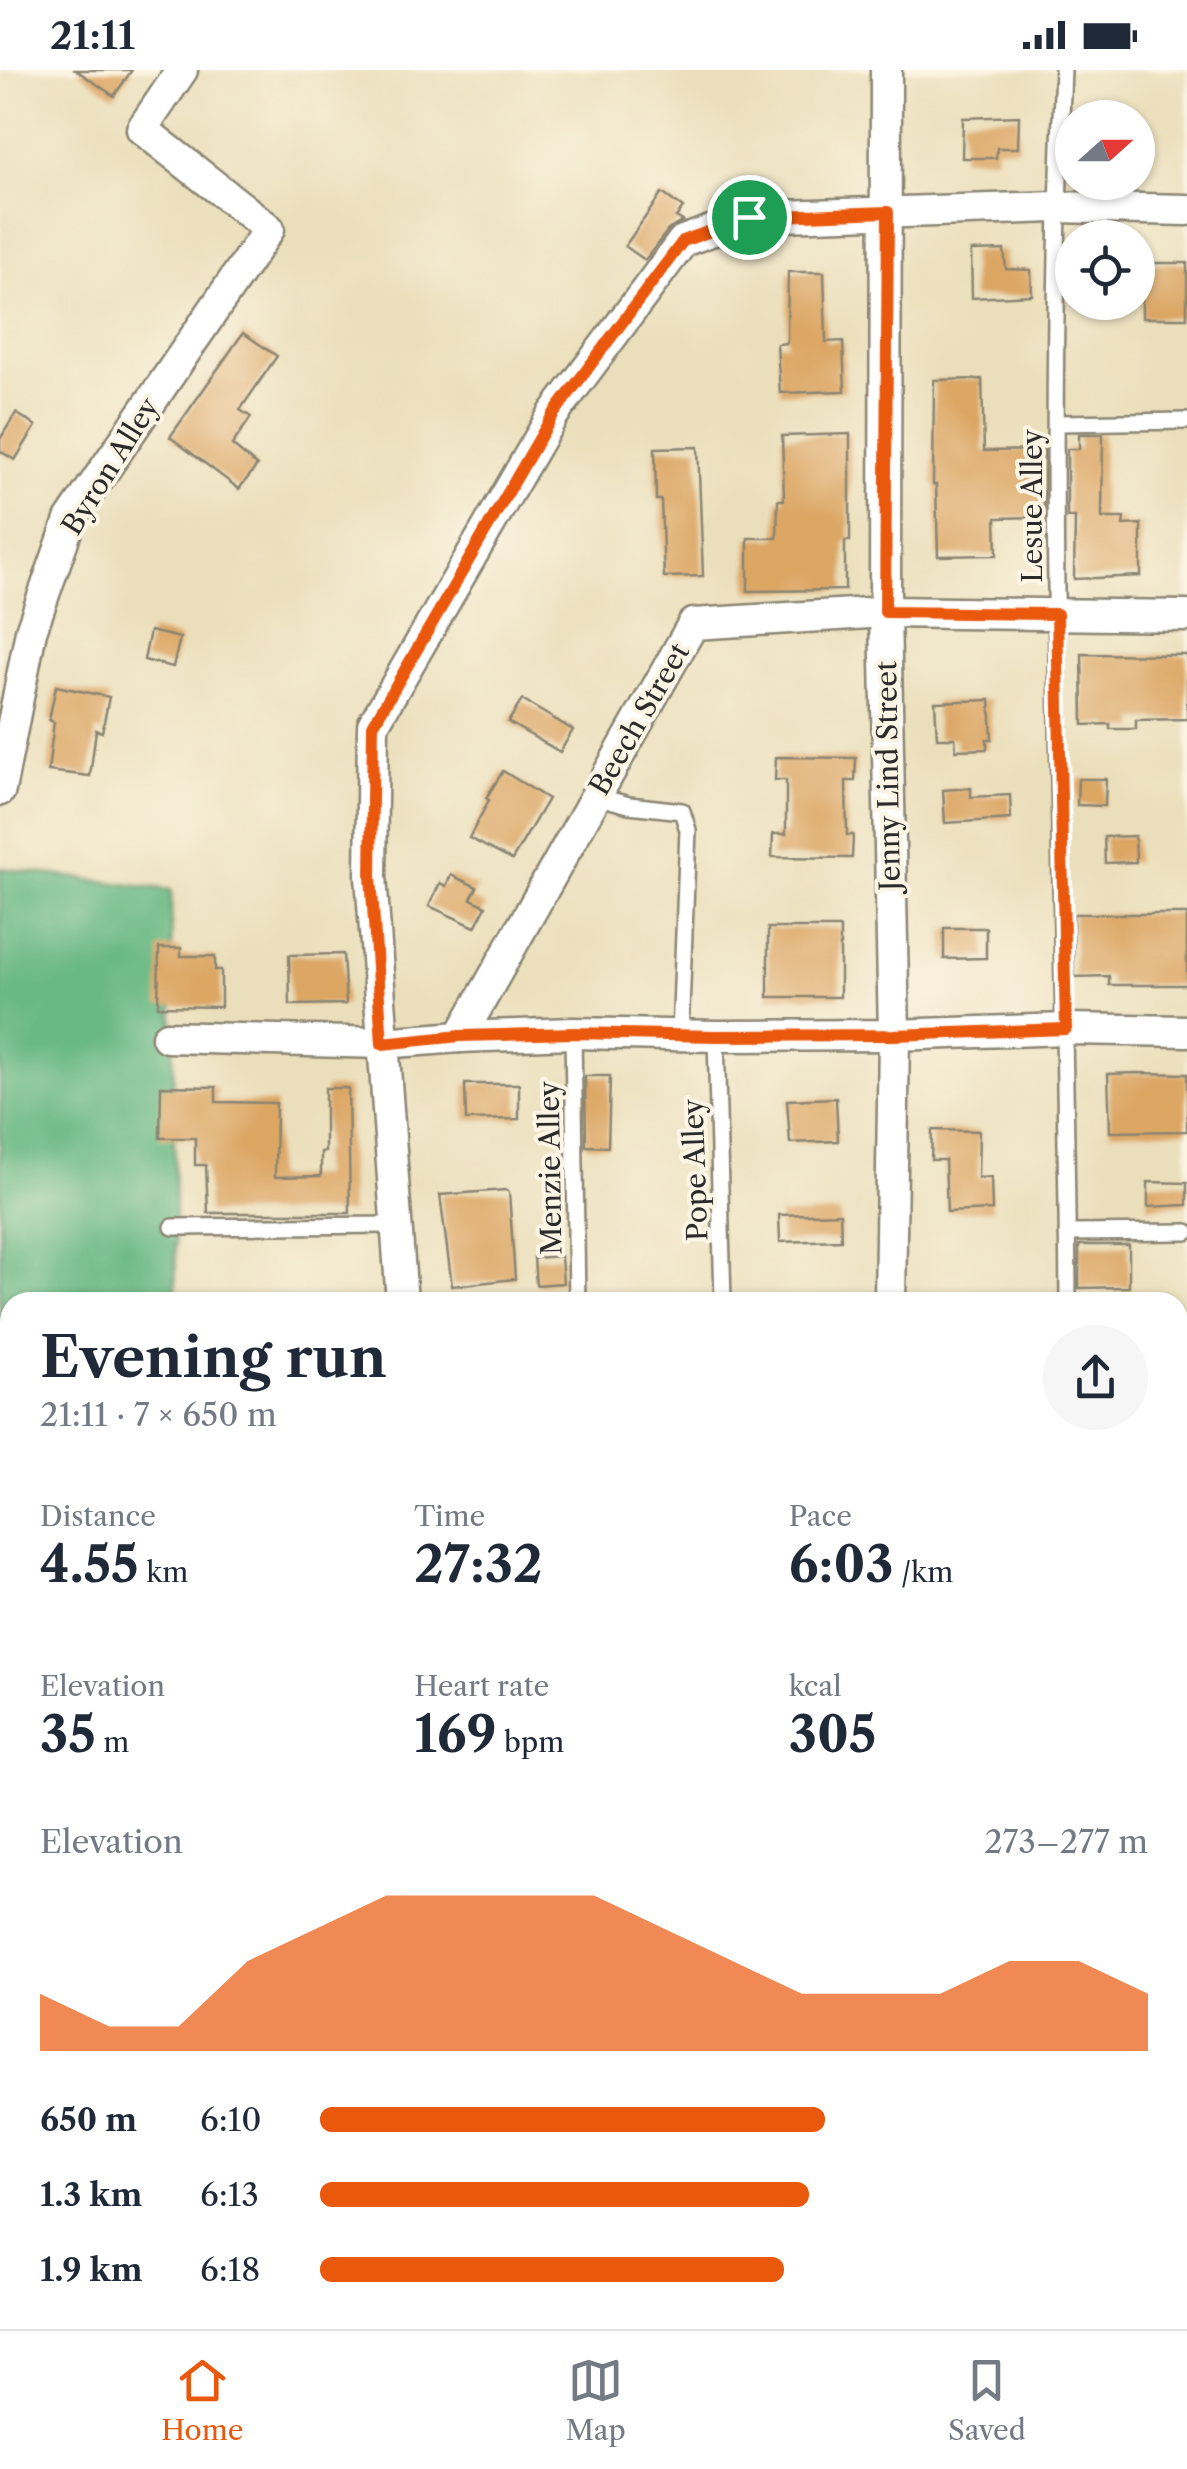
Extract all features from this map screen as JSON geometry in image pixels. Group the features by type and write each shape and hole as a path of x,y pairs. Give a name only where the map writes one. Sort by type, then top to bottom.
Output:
{"street":[{"name":"Byron Alley","path":"0,790 31,631 70,520 270,229 142,129 182,70"},
{"name":"Jenny Lind Street","path":"886,70 885,612 894,1035 890,1292"},
{"path":"401,1292 371,876 373,725 553,415 683,241 749,217 1056,206 1187,210"},
{"name":"Beech Street","path":"460,1036 693,624 885,612 1187,616"},
{"path":"167,1037 382,1044 460,1036 574,1033 716,1036 1066,1029 1187,1031"}],"lane":[{"name":"Lesue Alley","path":"1062,70 1056,206 1057,614 1068,1292"},
{"path":"1057,423 1187,420"},
{"path":"595,796 629,806 682,811 688,830 680,1036"},
{"name":"Menzie Alley","path":"574,1033 577,1292"},
{"name":"Pope Alley","path":"716,1036 724,1292"},
{"path":"173,1227 396,1225"},
{"path":"1067,1233 1187,1232"}],"green space":[{"path":"0,868 171,890 176,1292 0,1292"}],"building":[{"path":"76,70 132,70 114,96"},
{"path":"1019,116 1018,148 997,148 996,158 962,158 963,118"},
{"path":"662,193 683,208 676,217 683,221 668,230 645,260 625,246"},
{"path":"1004,250 1006,269 1031,270 1032,295 972,298 971,251"},
{"path":"1155,263 1187,263 1187,318 1155,318"},
{"path":"788,272 824,272 826,342 843,341 845,391 780,393 777,344 787,343"},
{"path":"243,333 277,356 240,410 251,417 232,445 257,466 239,489 170,437"},
{"path":"982,379 984,451 1044,450 1044,517 996,518 997,555 938,556 933,485 934,380"},
{"path":"16,413 36,426 15,460 0,451 0,439"},
{"path":"850,434 850,541 845,541 845,590 748,591 748,538 777,538 778,500 784,500 782,436"},
{"path":"1079,434 1103,434 1102,518 1124,518 1123,525 1141,524 1141,576 1074,579 1075,517 1067,517 1067,449 1079,449"},
{"path":"698,447 703,576 664,577 655,448"},
{"path":"150,631 180,638 173,667 144,660"},
{"path":"1082,654 1187,655 1187,719 1136,720 1136,729 1110,729 1110,724 1083,725"},
{"path":"56,686 109,697 102,732 96,730 90,776 48,771 54,722 49,720"},
{"path":"522,700 573,730 560,752 508,722"},
{"path":"990,700 992,739 987,739 987,749 956,750 955,738 937,738 935,702"},
{"path":"776,757 856,758 855,781 846,781 847,835 853,835 852,858 772,857 773,834 786,834 786,780 775,780"},
{"path":"503,771 548,799 512,860 469,838"},
{"path":"1078,779 1106,779 1105,806 1077,805"},
{"path":"971,788 971,797 1010,795 1011,819 945,823 943,790"},
{"path":"1135,836 1136,862 1105,863 1104,837"},
{"path":"451,875 477,887 471,899 486,906 475,927 429,906 440,883 446,886"},
{"path":"1073,914 1187,914 1187,985 1109,985 1109,976 1074,977"},
{"path":"768,928 840,928 840,997 768,997"},
{"path":"944,928 986,928 986,958 944,959"},
{"path":"159,948 181,948 181,956 215,956 215,970 221,970 221,1007 158,1006"},
{"path":"343,954 346,1004 290,1005 289,955"},
{"path":"1108,1074 1187,1074 1187,1131 1110,1132"},
{"path":"585,1076 610,1076 608,1147 586,1146"},
{"path":"465,1084 519,1084 519,1119 466,1120"},
{"path":"161,1086 216,1087 216,1102 276,1103 275,1177 321,1176 325,1088 348,1088 350,1213 208,1213 206,1165 195,1165 195,1138 160,1138"},
{"path":"836,1098 838,1141 790,1143 787,1100"},
{"path":"932,1130 979,1131 978,1178 991,1177 992,1210 947,1212 945,1160 931,1160"},
{"path":"1148,1182 1187,1183 1187,1205 1148,1207"},
{"path":"509,1192 515,1279 452,1286 440,1195"},
{"path":"840,1213 841,1240 780,1242 779,1215"},
{"path":"1079,1245 1129,1245 1129,1287 1079,1288"},
{"path":"561,1256 563,1283 536,1285 534,1258"}],"route":[{"path":"888,212 885,612 1057,614 1066,1029 894,1035 574,1033 460,1036 382,1044 371,876 373,725 553,415 683,241 749,217 888,212"}]}
